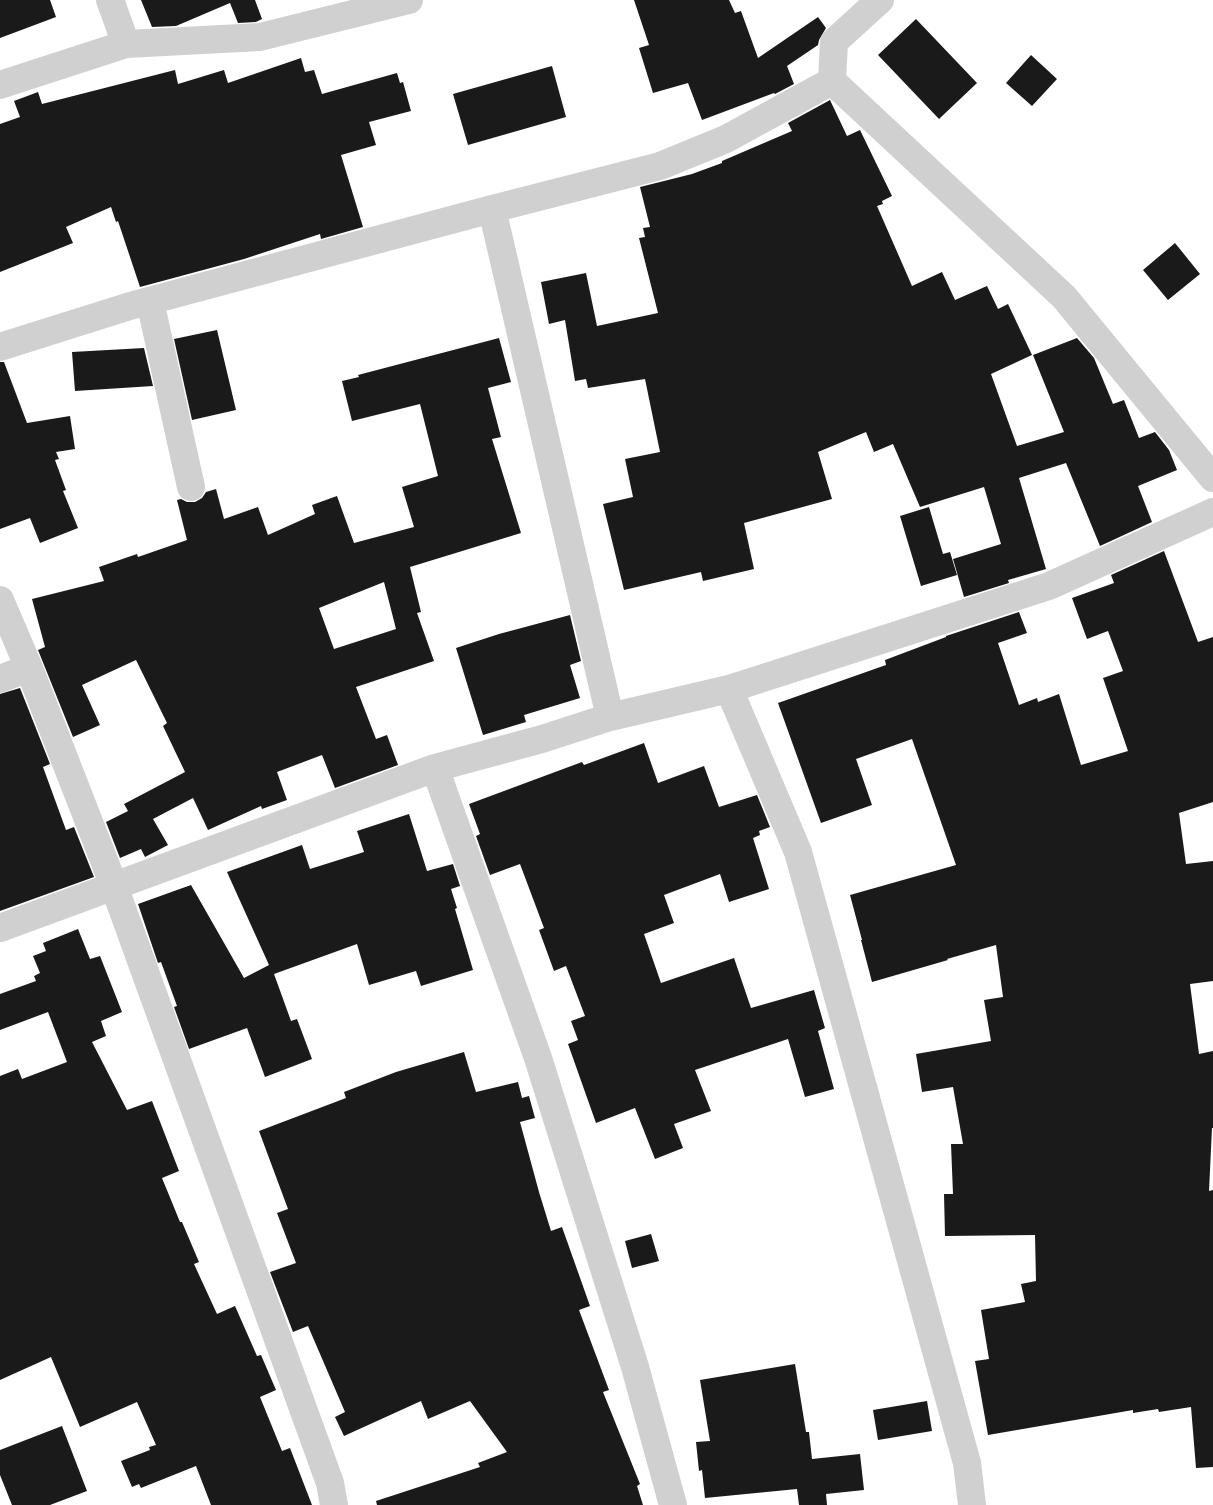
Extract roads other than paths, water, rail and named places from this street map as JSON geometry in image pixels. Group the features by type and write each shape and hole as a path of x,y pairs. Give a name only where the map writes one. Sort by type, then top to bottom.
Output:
{"street":[{"path":"110,0 126,44"},
{"path":"0,85 126,44 260,38 409,0"},
{"path":"880,0 834,42 832,81 1064,298 1213,478"},
{"path":"0,347 150,300 660,166 726,139 832,81"},
{"path":"492,209 610,717"},
{"path":"150,300 191,487"},
{"path":"0,928 436,768 542,739 610,717 729,689 1049,586 1213,512"},
{"path":"0,600 29,668 114,886 330,1483 334,1505"},
{"path":"0,679 29,668"},
{"path":"729,689 798,852 967,1463 972,1505"},
{"path":"436,768 538,1058 635,1368 673,1505"}]}
